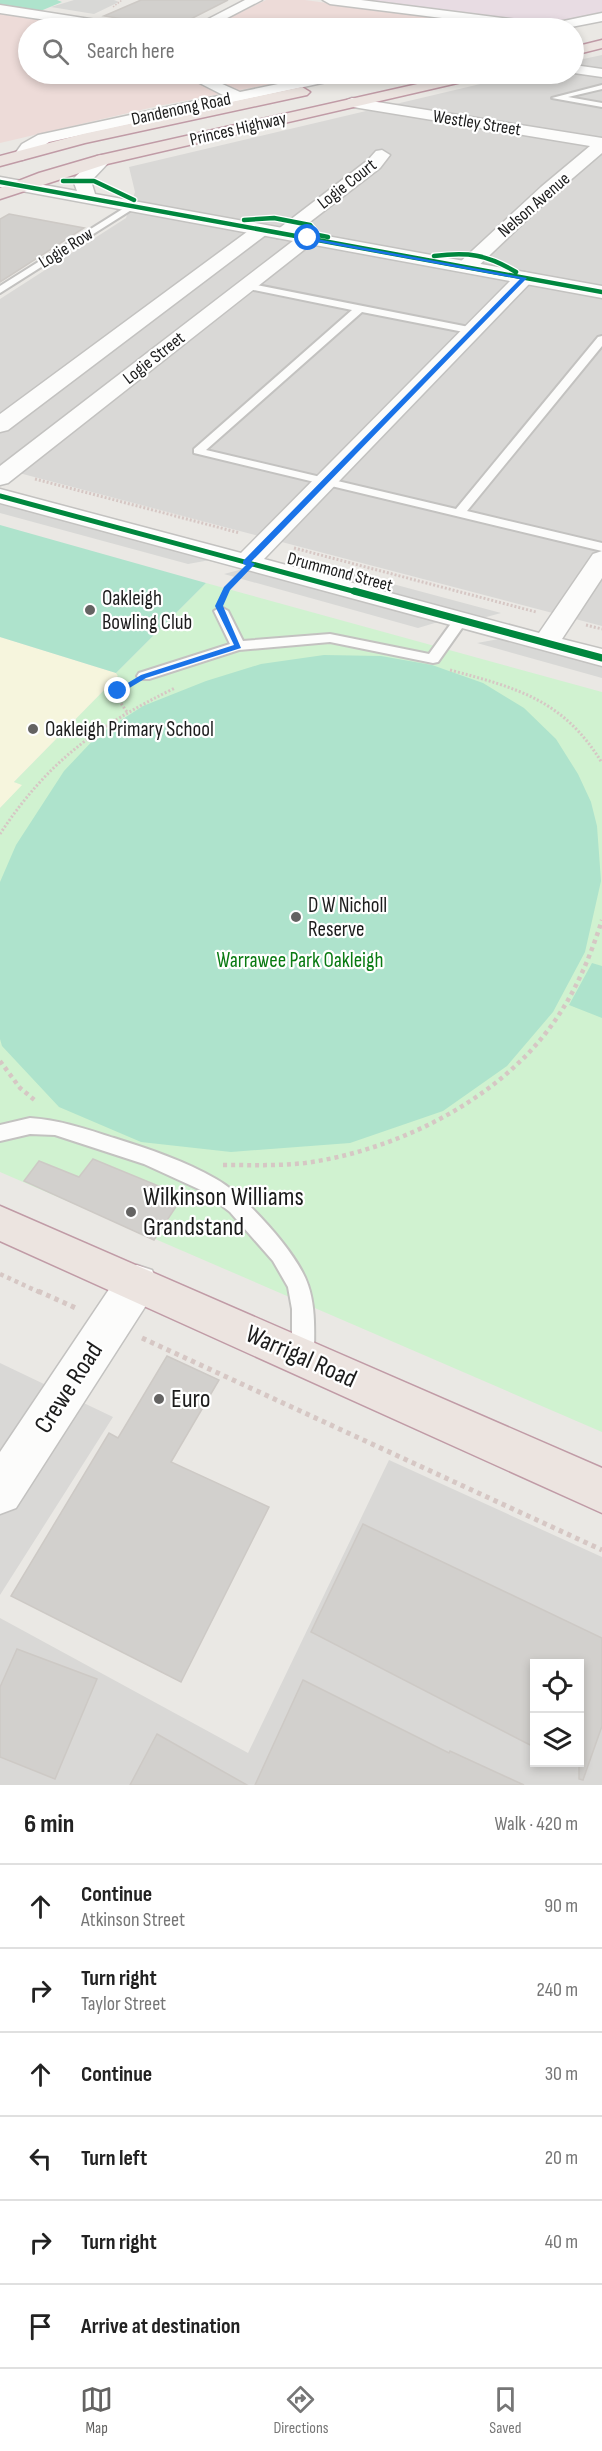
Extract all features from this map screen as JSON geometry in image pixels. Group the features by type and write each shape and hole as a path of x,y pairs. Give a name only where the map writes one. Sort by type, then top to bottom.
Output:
{"highway":[{"path":"584,29 602,25"},
{"path":"584,48 602,44"},
{"name":"Princes Highway","path":"0,161 97,136 339,84"},
{"name":"Princes Highway","path":"0,194 103,160 435,84"},
{"path":"0,181 43,168 71,169"},
{"name":"Warrigal Road","path":"0,1223 602,1491"}],"street":[{"path":"218,18 255,0"},
{"path":"330,0 460,18"},
{"path":"0,9 54,18"},
{"path":"584,21 602,17"},
{"path":"584,71 602,73"},
{"path":"211,84 239,97"},
{"name":"Dandenong Road","path":"22,155 28,147 44,138 299,84"},
{"name":"Westley Street","path":"352,103 602,143"},
{"name":"Nelson Avenue","path":"466,267 547,190 573,171 602,143"},
{"name":"Logie Court","path":"283,234 375,164 382,155"},
{"path":"88,198 82,180 103,160"},
{"path":"0,181 602,292"},
{"name":"Logie Street","path":"0,424 261,230"},
{"name":"Logie Street","path":"4,475 308,238"},
{"path":"249,563 267,541 524,278"},
{"name":"Drummond Street","path":"0,496 602,658"},
{"path":"546,643 602,559"},
{"name":"Crewe Road","path":"0,1492 136,1283"}],"lane":[{"path":"602,87 556,98 602,105"},
{"name":"Logie Row","path":"0,290 132,207"},
{"path":"247,286 474,331"},
{"path":"360,308 198,451 602,547"},
{"path":"459,513 602,339"},
{"path":"221,611 238,646"},
{"path":"144,676 238,646 330,638 433,659 460,621"},
{"path":"0,1133 30,1126 55,1126 151,1158 210,1185 237,1206 280,1255 297,1285 303,1309 303,1358"}],"path":[{"path":"4,475 602,629"},
{"path":"221,611 219,606 227,589 249,563"},
{"path":"445,668 494,682 545,702 569,718 586,735 602,763"},
{"path":"127,712 116,696 124,687 144,676"},
{"path":"0,834 14,810 34,785 94,731 178,687"},
{"path":"221,1165 274,1166 320,1160 369,1148 444,1116 481,1094 519,1062 560,1012 588,960 602,920"},
{"path":"0,1061 20,1088 47,1111 55,1126"},
{"path":"0,1274 602,1550"}],"shaded area":[{"path":"74,0 119,2 94,14 51,7"},
{"path":"266,0 305,0 436,18 229,18"},
{"path":"360,0 602,0 602,14 584,18 490,18"},
{"path":"0,10 48,18 18,18 18,84 271,84 158,106 0,143"},
{"path":"602,55 602,626 0,468 0,299 126,218 135,192 129,167 481,84 584,84 584,59"},
{"path":"0,503 210,560 188,564 0,513"},
{"path":"307,561 501,613 479,619 288,566"},
{"path":"243,569 438,622 418,628 224,574"},
{"name":"Oakleigh Primary School","path":"0,637 116,673 118,676 14,782 23,785 0,808"},
{"path":"499,639 602,667 602,678 477,643"},
{"path":"0,1363 113,1417 0,1595"},
{"path":"389,1460 602,1557 602,1785 0,1785 0,1618 248,1753"}],"green space":[{"path":"0,0 57,0 62,2 38,12 0,5"},
{"name":"Oakleigh Bowling Club","path":"0,525 206,583 116,673 0,637"},
{"name":"D W Nicholl Reserve","path":"206,583 602,692 602,1432 0,1172 0,808 22,785 14,782 118,676 116,673"},
{"name":"D W Nicholl Reserve","path":"324,655 381,656 432,665 483,683 524,708 556,739 578,774 591,802 597,826 601,881 585,952 553,1012 507,1066 443,1111 350,1143 231,1152 141,1142 59,1107 2,1046 0,1039 0,882 16,845 64,771 98,735 143,706 206,681 261,664"},
{"path":"592,963 602,966 602,1018 569,1005"}],"building":[{"path":"141,0 228,0 193,18 104,16"},
{"path":"9,214 84,228 0,282 0,219"},
{"name":"Wilkinson Williams Grandstand","path":"93,1159 183,1196 154,1240 24,1181 39,1161 79,1177"},
{"path":"167,1356 219,1380 171,1462 269,1507 181,1682 11,1596 109,1433 118,1438"},
{"path":"363,1524 602,1638 602,1726 583,1780 579,1779 579,1767 584,1767 584,1659 530,1659 530,1745 311,1632"},
{"path":"17,1649 97,1679 55,1779 0,1757 0,1687"},
{"path":"303,1680 449,1753 450,1751 524,1785 255,1785"},
{"path":"157,1734 247,1785 130,1785"}],"cycle path":[{"path":"63,181 94,181 134,200"},
{"path":"0,182 602,292"},
{"path":"244,220 274,218 310,225 318,235 328,237"},
{"path":"434,256 463,253 494,259 516,272"},
{"path":"0,496 602,658"}],"place":[{"name":"Oakleigh Bowling Club","path":"90,610"},
{"name":"Oakleigh Primary School","path":"33,729"},
{"name":"D W Nicholl Reserve","path":"296,917"},
{"name":"Wilkinson Williams Grandstand","path":"131,1212"},
{"name":"Euro","path":"159,1399"}],"route":[{"path":"118,691 144,676 238,646 219,606 227,589 252,564 246,563 524,278 308,238"}],"park label":[{"name":"Warrawee Park Oakleigh","path":"300,960"}]}
